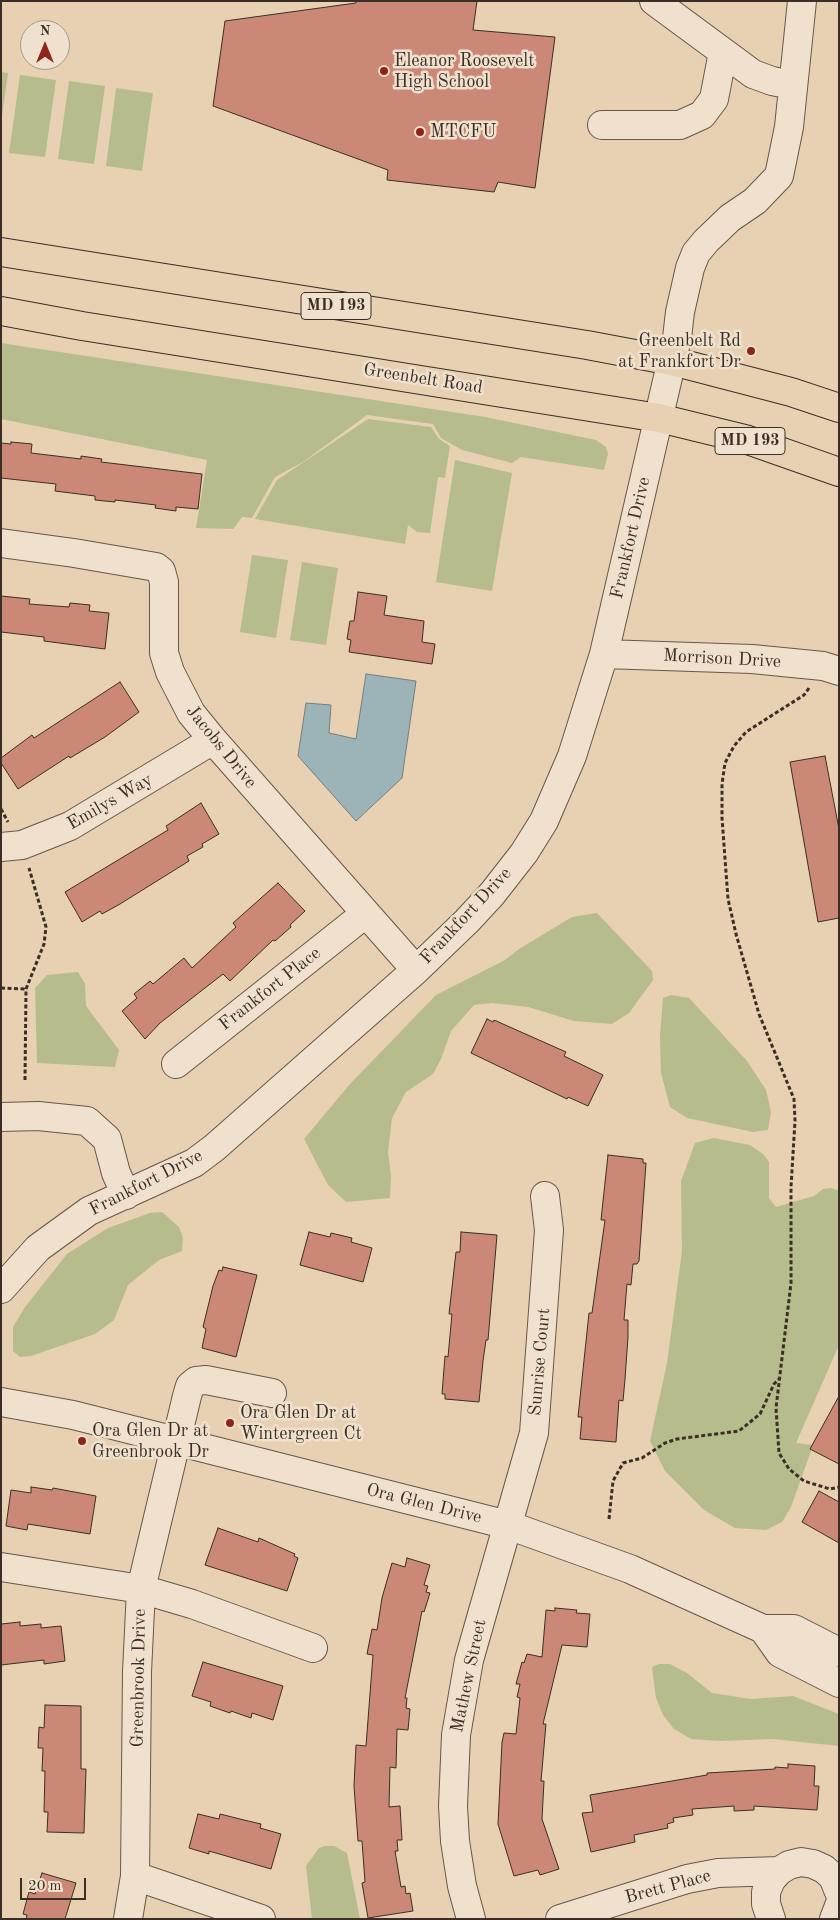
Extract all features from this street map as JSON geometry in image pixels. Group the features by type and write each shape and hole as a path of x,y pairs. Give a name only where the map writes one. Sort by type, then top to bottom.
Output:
{"main road":[{"name":"MD 193","path":"1,252 587,345 672,361 791,392 839,408"},
{"name":"Greenbelt Road","path":"1,311 82,326 658,418 745,439 839,472"}],"street":[{"path":"654,1 753,74 772,81 792,85"},
{"name":"Frankfort Drive","path":"1,1289 38,1248 57,1232 89,1211 194,1163 214,1148 416,970 492,894 524,853 544,821 572,756 604,654 672,361 690,268 696,253 730,218 755,201 779,176 789,127 802,1"},
{"path":"602,124 680,124 702,115 714,99 723,52"},
{"name":"Jacobs Drive","path":"1,543 156,567 161,571 164,582 164,653 170,672 191,713 416,970"},
{"name":"Morrison Drive","path":"604,654 752,659 831,668"},
{"name":"Emilys Way","path":"11,846 70,826 213,740"},
{"name":"Frankfort Place","path":"176,1064 365,914"},
{"path":"1,1117 38,1116 87,1121 107,1139 116,1173 126,1195"},
{"name":"Sunrise Court","path":"508,1526 534,1433 549,1230 545,1196"},
{"name":"Greenbrook Drive","path":"128,1919 135,1876 137,1672 141,1589 187,1396 190,1386 196,1381 206,1380 272,1393"},
{"name":"Ora Glen Drive","path":"1,1384 73,1415"},
{"name":"Ora Glen Drive","path":"1,1402 73,1415 508,1526 630,1569 763,1629 794,1629 839,1652"},
{"name":"Mathew Street","path":"471,1919 462,1886 455,1841 453,1798 456,1734 469,1660 508,1526"},
{"path":"1,1568 141,1589 192,1604 313,1648"},
{"path":"763,1629 780,1653 839,1683"},
{"name":"Brett Place","path":"560,1919 687,1879 718,1874 779,1871 795,1864 813,1864 833,1877 839,1892"},
{"path":"771,1919 766,1904 766,1892 771,1880 779,1871"},
{"path":"135,1876 261,1919"},
{"path":"834,1919 839,1906"}],"path":[{"path":"831,668 804,695 760,722 740,738 725,763 722,784 723,848 728,899 734,926 759,1014 794,1099 791,1283 776,1408 779,1453 790,1469 804,1481 830,1489 839,1487"},
{"path":"1,809 11,846 46,927 44,944 26,989 25,1080"},
{"path":"1,988 26,989"},
{"path":"609,1519 613,1481 623,1463 642,1458 665,1443 677,1439 739,1431 760,1414 774,1384 780,1377"}],"green space":[{"path":"1,72 8,73 1,123"},
{"path":"20,75 56,80 45,157 9,153"},
{"path":"69,81 105,86 94,164 58,159"},
{"path":"116,88 153,93 142,171 106,166"},
{"path":"1,343 485,417 596,440 606,447 608,454 604,470 521,457 512,463 462,450 441,438 433,424 367,415 303,462 275,477 252,518 242,517 233,529 196,528 207,460 1,419"},
{"path":"368,419 431,427 439,439 450,446 445,478 438,477 430,533 417,532 408,525 405,544 255,519 277,480"},
{"path":"455,460 512,473 492,591 436,582"},
{"path":"252,555 288,560 276,638 240,632"},
{"path":"302,562 338,568 326,645 290,640"},
{"path":"597,913 652,971 653,980 629,1013 612,1024 574,1021 528,1007 492,1003 474,1005 451,1031 441,1059 433,1074 406,1092 392,1118 388,1152 391,1175 390,1198 346,1202 328,1185 304,1139 350,1084 436,995 505,960 519,949 572,917"},
{"path":"78,972 85,984 86,1006 119,1050 115,1067 37,1063 35,988 47,975"},
{"path":"671,995 689,998 747,1061 766,1090 771,1112 768,1130 753,1132 687,1118 670,1107 661,1073 660,1036 663,998"},
{"path":"714,1138 750,1145 763,1154 769,1162 769,1198 776,1207 814,1196 823,1189 831,1188 839,1191 839,1345 796,1443 813,1445 791,1507 782,1522 766,1530 735,1528 704,1510 665,1471 650,1441 667,1363 682,1251 681,1181 695,1143"},
{"path":"162,1212 179,1227 183,1238 182,1251 159,1260 128,1285 114,1320 95,1334 31,1356 20,1357 13,1351 13,1327 25,1307 67,1254 108,1228 150,1213"},
{"path":"659,1664 670,1664 687,1673 712,1693 751,1699 793,1696 839,1714 839,1746 773,1739 720,1741 691,1739 674,1729 663,1715 656,1698 652,1667"},
{"path":"334,1846 347,1853 360,1919 312,1919 306,1866 319,1848"}],"water":[{"path":"366,674 416,681 402,778 356,821 298,756 306,703 331,705 329,733 356,739"}],"building":[{"name":"Eleanor Roosevelt High School","path":"356,1 477,1 473,30 555,37 535,188 498,182 494,192 387,180 388,170 213,106 225,21 356,3"},
{"path":"11,442 32,444 31,453 81,459 81,456 102,459 101,462 202,474 198,509 176,507 176,511 155,508 156,505 115,500 115,502 95,500 95,496 55,491 56,484 1,478 1,443 11,444"},
{"path":"358,592 387,596 384,615 424,621 422,642 435,644 432,664 349,652 351,640 347,639 350,621 354,621"},
{"path":"1,596 30,599 29,604 69,607 70,603 90,605 89,611 109,613 105,649 44,641 44,637 1,632"},
{"path":"120,682 139,712 105,737 70,758 69,756 18,789 1,763 1,758 32,735 34,738"},
{"path":"825,756 839,829 839,918 818,922 790,762"},
{"path":"201,803 219,834 202,844 203,847 187,856 189,861 120,904 102,914 100,911 82,922 65,892 168,830 166,826"},
{"path":"278,883 305,911 290,925 291,927 275,941 273,940 230,981 223,974 160,1023 145,1039 122,1011 137,998 134,994 150,981 153,984 184,958 192,968 236,927 233,923"},
{"path":"487,1019 493,1022 494,1020 566,1052 564,1056 603,1075 588,1106 568,1097 567,1099 471,1053"},
{"path":"608,1155 643,1159 643,1163 646,1163 639,1261 637,1264 633,1264 631,1285 627,1284 624,1320 628,1320 628,1337 623,1401 619,1400 616,1442 580,1439 582,1417 578,1417 589,1313 592,1313 605,1220 601,1220"},
{"path":"309,1232 330,1237 331,1233 352,1238 351,1242 372,1248 363,1282 300,1265"},
{"path":"461,1232 497,1235 488,1340 486,1340 479,1402 445,1399 445,1394 442,1394 445,1356 448,1357 452,1314 449,1314 456,1252 460,1252"},
{"path":"223,1267 257,1275 236,1357 202,1348 206,1329 203,1327 213,1286 219,1270 222,1271"},
{"path":"839,1396 839,1464 810,1449"},
{"path":"31,1487 52,1490 53,1488 96,1496 90,1534 28,1524 27,1530 6,1526 11,1490 31,1493"},
{"path":"819,1491 839,1502 839,1543 802,1522"},
{"path":"218,1528 258,1542 259,1538 295,1554 294,1556 298,1558 287,1591 205,1565"},
{"path":"407,1558 430,1565 424,1585 428,1586 426,1592 430,1593 424,1612 422,1611 405,1698 407,1698 406,1708 410,1709 408,1730 397,1729 396,1768 390,1767 389,1807 400,1806 402,1840 397,1840 398,1851 395,1851 401,1887 405,1886 406,1894 410,1893 413,1911 368,1918 362,1883 365,1882 362,1841 358,1841 354,1786 356,1745 366,1746 373,1655 367,1654 372,1629 377,1630 382,1598 392,1563 405,1567"},
{"path":"555,1608 577,1610 576,1613 590,1614 587,1647 562,1645 543,1724 546,1724 541,1781 544,1781 542,1819 559,1869 540,1875 538,1870 514,1876 498,1824 502,1742 504,1733 516,1734 520,1698 517,1697 520,1684 516,1684 522,1662 524,1663 527,1654 542,1657 546,1610 555,1611"},
{"path":"20,1622 20,1626 41,1624 41,1628 61,1626 65,1661 44,1664 44,1660 1,1665 1,1624"},
{"path":"203,1662 283,1686 273,1720 252,1713 251,1718 231,1711 230,1713 210,1706 211,1702 192,1696"},
{"path":"45,1705 81,1706 81,1769 86,1769 84,1833 47,1832 48,1812 44,1812 45,1771 42,1771 43,1748 38,1748 39,1727 44,1728"},
{"path":"788,1764 815,1766 814,1786 819,1786 817,1810 754,1806 754,1810 734,1811 734,1806 692,1809 693,1815 673,1818 674,1822 667,1824 668,1828 634,1835 635,1842 591,1852 582,1813 593,1812 590,1795 707,1775 707,1773 775,1769 775,1767 788,1768"},
{"path":"198,1814 219,1819 220,1814 261,1824 260,1828 281,1834 271,1869 209,1851 209,1854 189,1848"},
{"path":"42,1873 76,1883 65,1919 26,1919 27,1915 23,1914 29,1892 35,1894"}],"place":[{"name":"Eleanor Roosevelt High School","path":"384,71"},
{"name":"MTCFU","path":"420,132"},
{"name":"Greenbelt Rd at Frankfort Dr","path":"751,351"},
{"name":"Ora Glen Dr at Wintergreen Ct","path":"230,1423"},
{"name":"Ora Glen Dr at Greenbrook Dr","path":"82,1441"}]}
